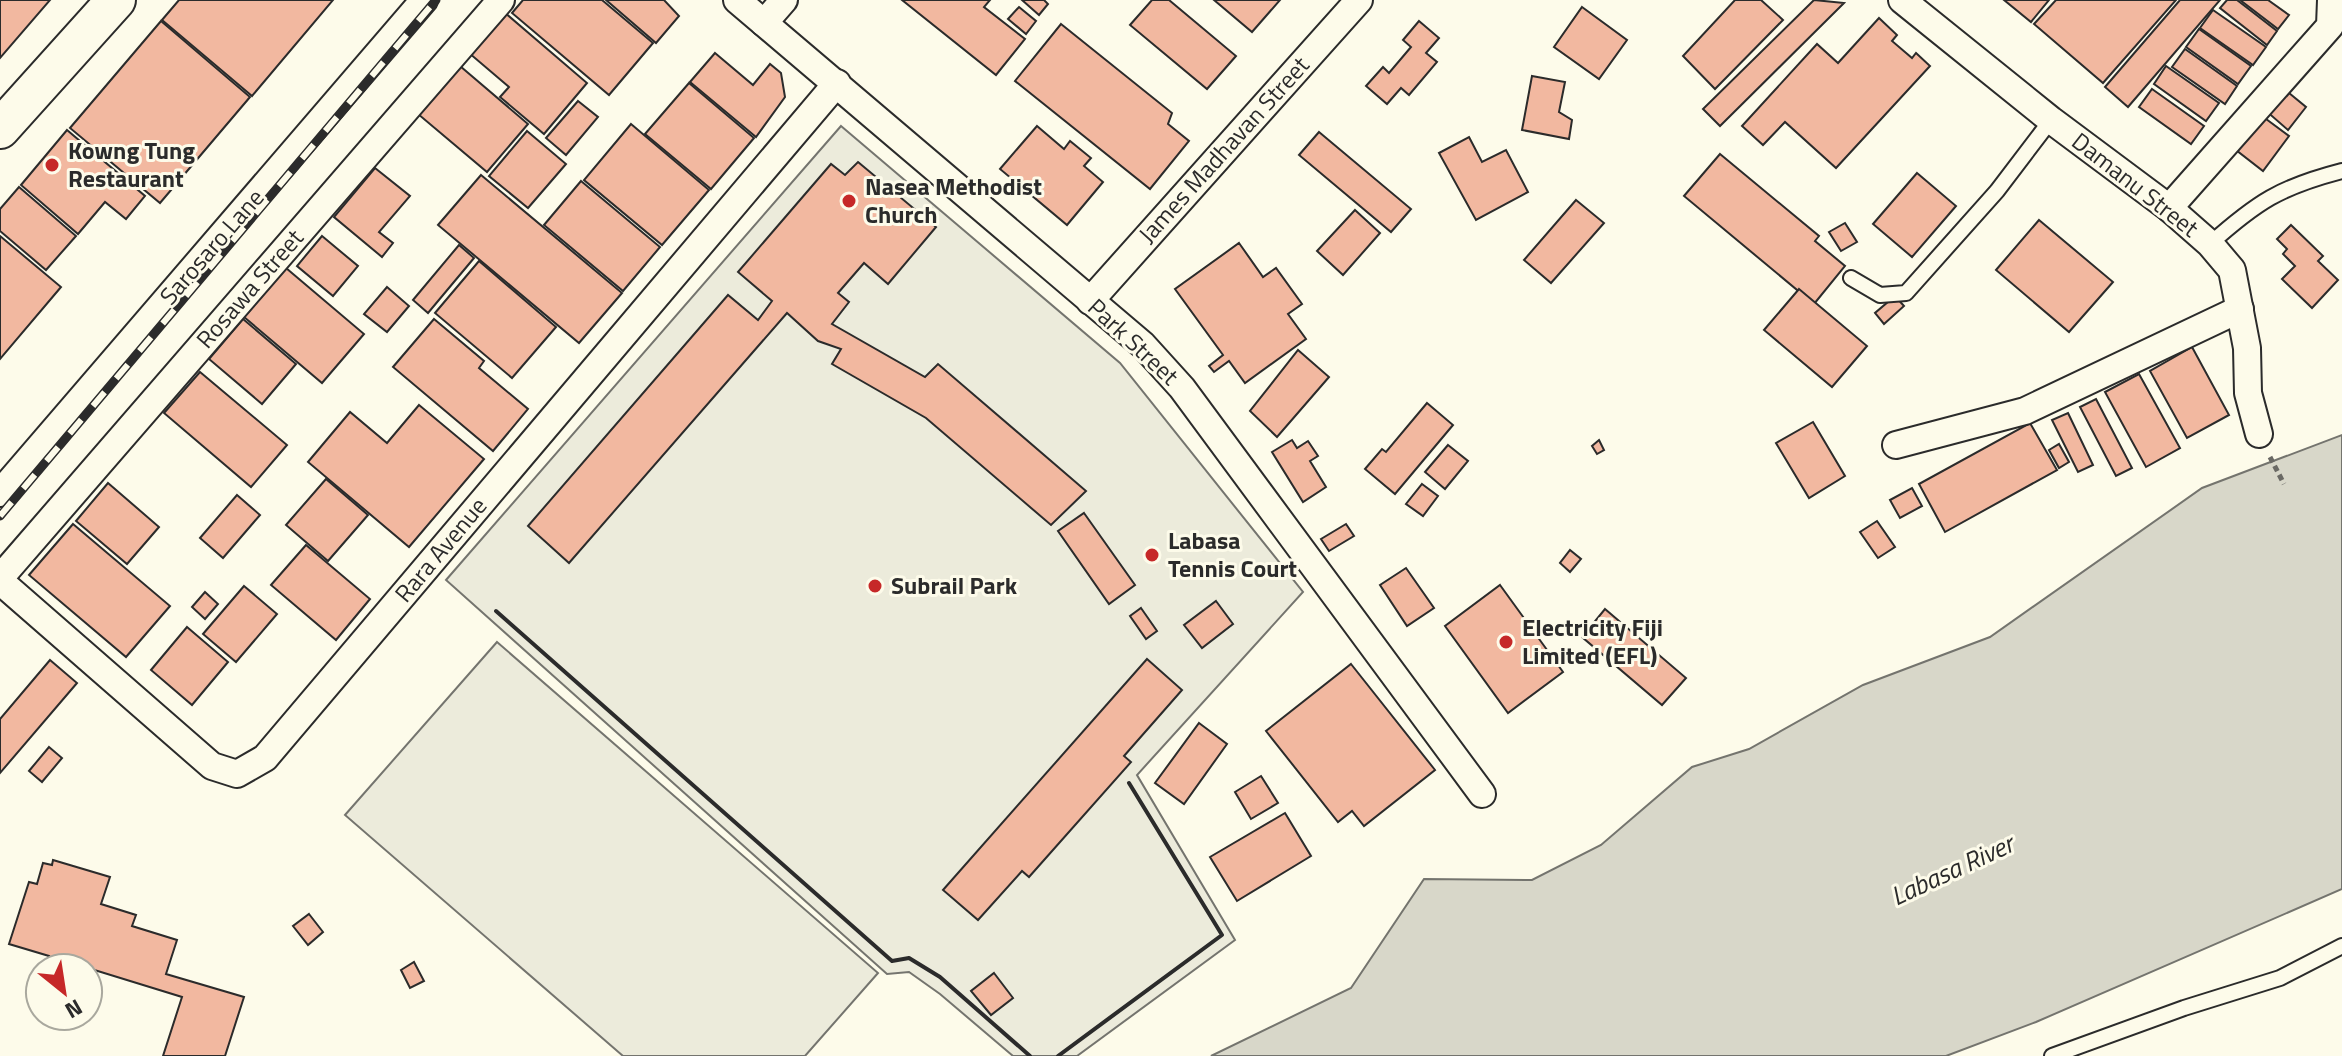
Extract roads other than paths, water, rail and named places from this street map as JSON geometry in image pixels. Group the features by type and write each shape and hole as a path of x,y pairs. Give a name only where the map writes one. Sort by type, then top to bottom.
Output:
{"main road":[{"path":"0,129 116,0"}],"street":[{"name":"Sarosaro Lane","path":"0,493 424,0"},
{"name":"Rosawa Street","path":"0,579 501,0"},
{"name":"Park Street","path":"737,0 1143,345 1182,388 1482,794"},
{"path":"764,23 784,0"},
{"name":"James Madhavan Street","path":"1090,301 1359,0"},
{"name":"Damanu Street","path":"1902,0 2051,120 2169,208 2210,244 2232,270 2247,348 2248,393 2259,434"},
{"path":"2169,208 2330,26 2331,0"},
{"name":"Rara Avenue","path":"0,579 212,766 237,774 265,758 837,83"},
{"path":"1896,445 2025,411 2240,309"}],"lane":[{"path":"1851,278 1880,295 1906,293 1987,203 2051,120"},
{"path":"2210,244 2255,203 2298,182 2342,171"},
{"path":"2052,1056 2184,1008 2280,978 2342,946"}],"water":[{"name":"Labasa River","path":"2342,435 2342,889 2036,1022 1946,1056 1211,1056 1351,988 1424,879 1532,880 1601,845 1692,767 1749,749 1863,685 1990,637 2202,488"}],"railway":[{"path":"0,516 436,0"}],"place":[{"name":"Kowng Tung Restaurant","path":"52,165"},
{"name":"Nasea Methodist Church","path":"849,201"},
{"name":"Labasa Tennis Court","path":"1152,555"},
{"name":"Subrail Park","path":"875,586"},
{"name":"Electricity Fiji Limited (EFL)","path":"1506,642"}]}
